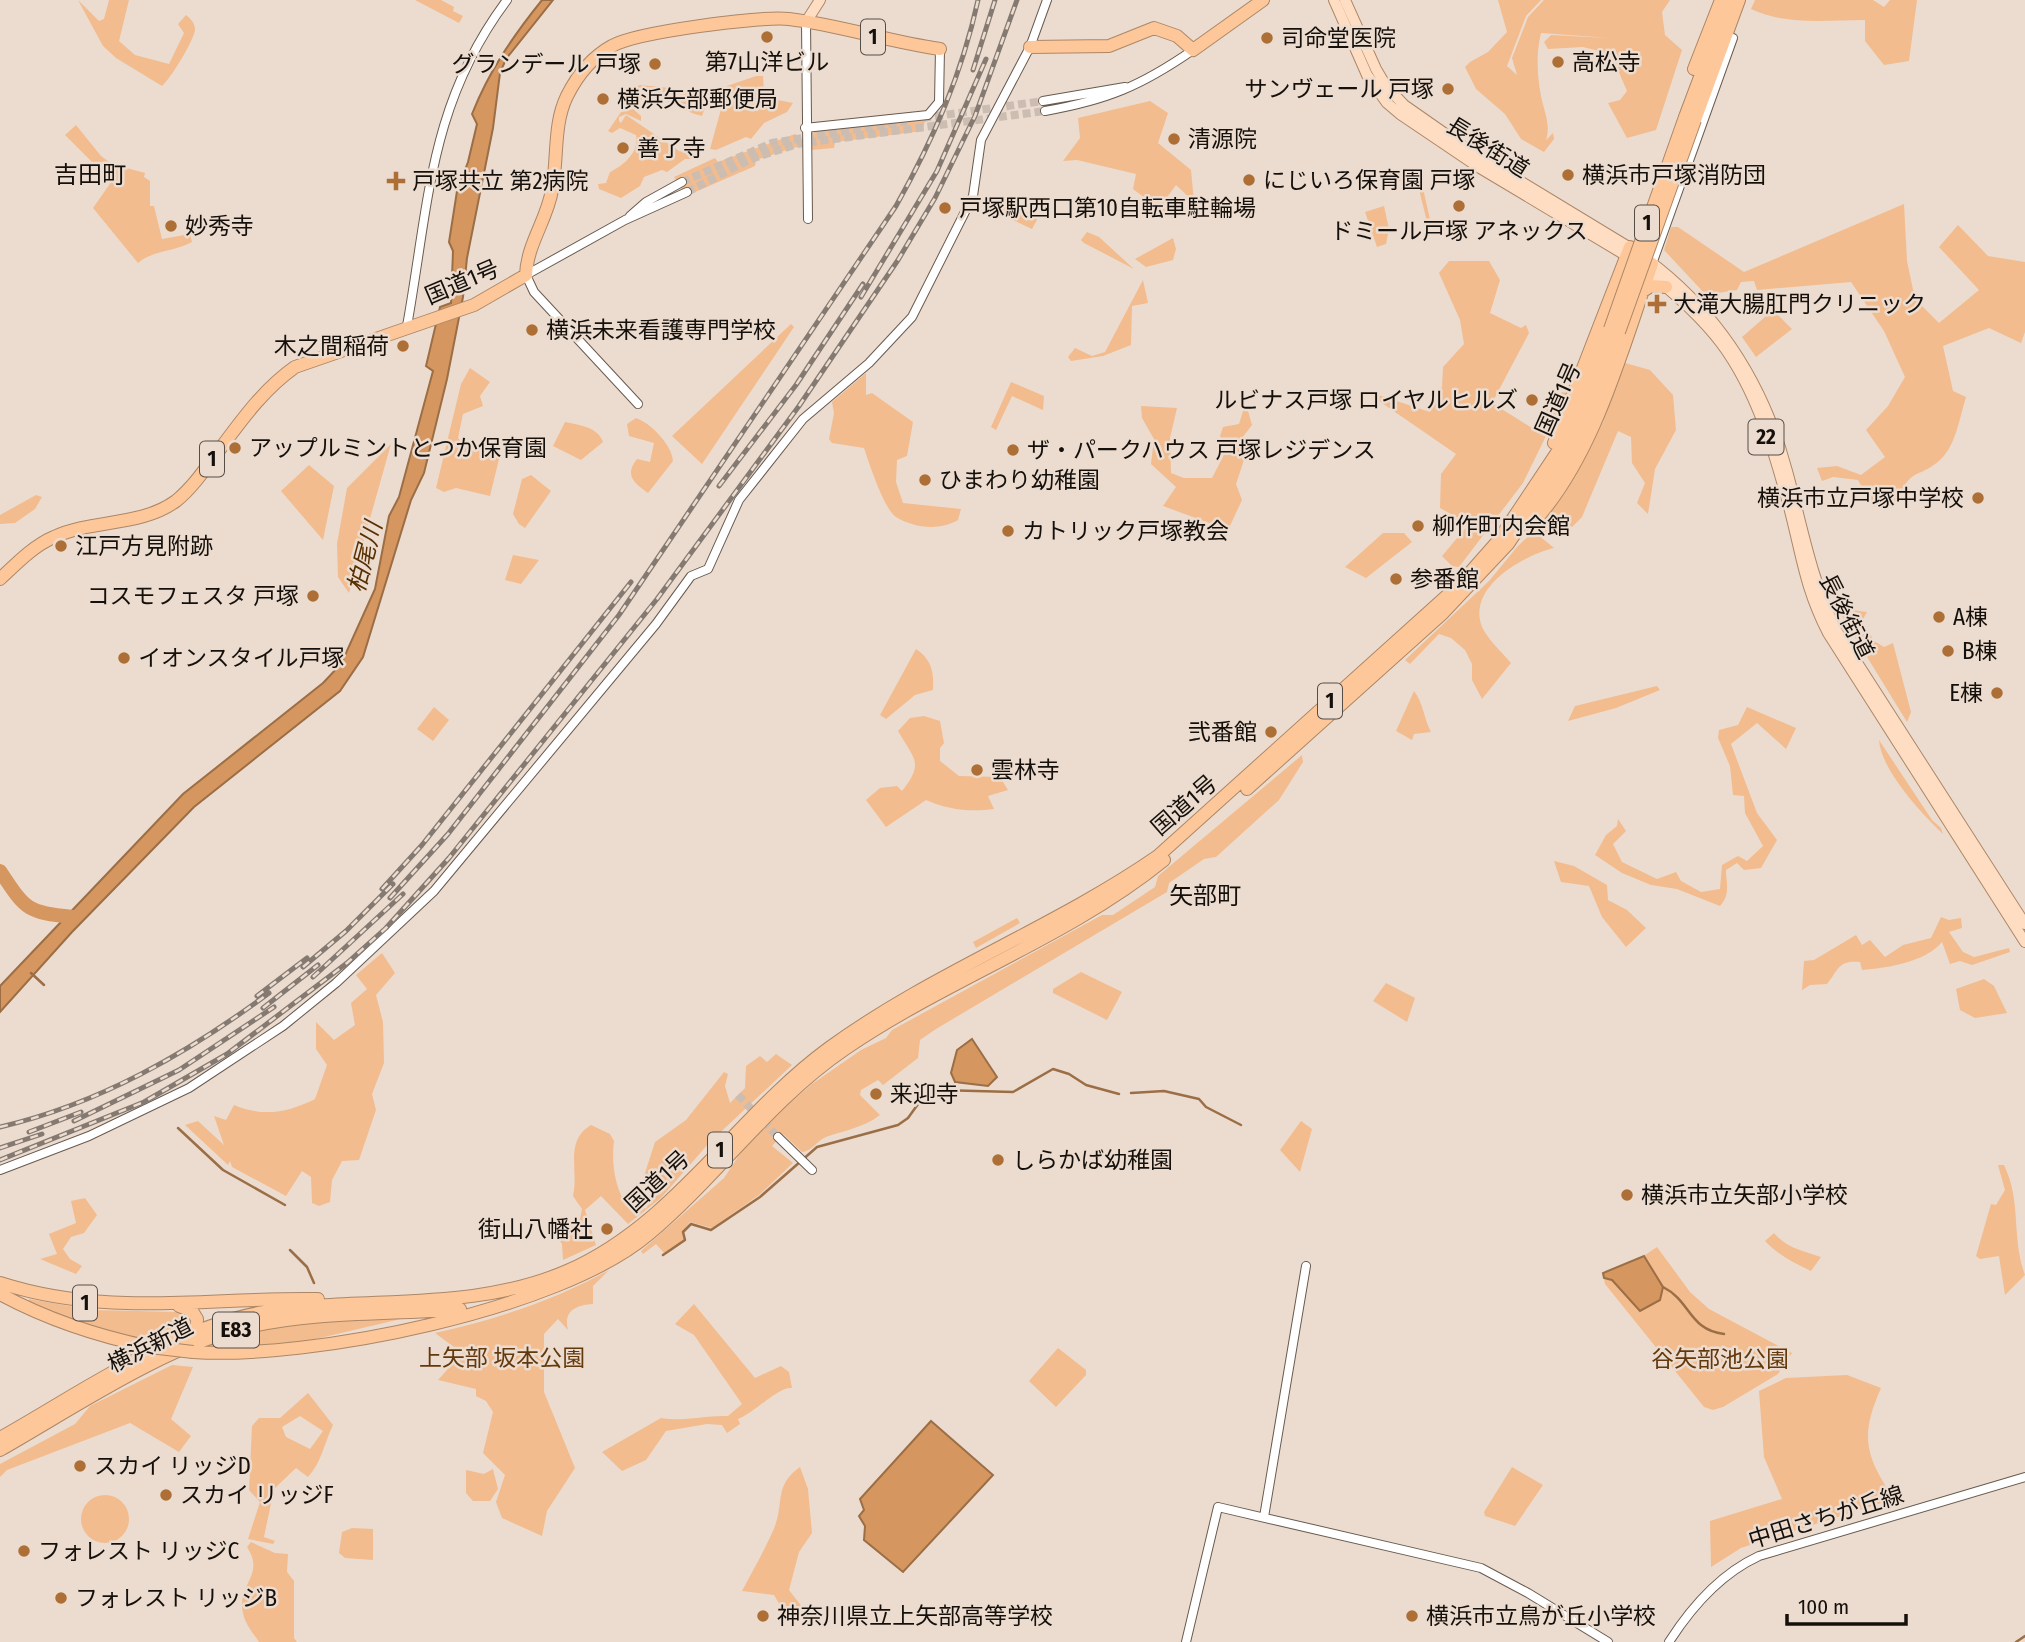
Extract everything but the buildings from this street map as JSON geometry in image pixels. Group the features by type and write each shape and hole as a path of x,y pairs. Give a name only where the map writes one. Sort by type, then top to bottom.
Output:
{"highway":[{"path":"1030,47 1109,46 1154,28 1177,36 1194,50 1263,0"},
{"path":"1685,92 1721,0"},
{"name":"国道1号","path":"499,1304 572,1280 626,1251 695,1192 778,1103 845,1049 1134,885 1188,841 1443,613 1508,544 1558,470 1580,430 1729,0"},
{"name":"国道1号","path":"1690,118 1742,0"},
{"path":"1733,38 1742,0"},
{"name":"国道1号","path":"0,579 36,547 54,537 161,511 189,489 274,382 314,358 488,298 526,275 530,249 549,208 561,113 566,97 591,60 626,39 770,19 806,22 940,49"},
{"path":"1541,479 1629,251"},
{"path":"1508,544 1540,515 1573,464 1606,394 1651,268"},
{"path":"1618,278 1623,277 1640,288 1642,293"},
{"path":"1642,293 1649,287 1666,287"},
{"name":"国道1号","path":"349,1304 479,1297 567,1271 618,1242 673,1199 776,1091 834,1045 897,1006 1115,886 1158,856 1460,584 1498,541 1541,479 1576,416 1614,331"},
{"name":"1","path":"0,1283 28,1292 99,1304 172,1305 282,1298 349,1304"},
{"path":"22,1306 28,1292"},
{"name":"1","path":"0,1294 83,1331 150,1347 252,1354 302,1349 446,1319 499,1304"},
{"path":"196,1325 202,1306 209,1301"},
{"name":"横浜新道","path":"0,1438 196,1325 262,1313 349,1304"},
{"name":"横浜新道","path":"0,1450 169,1356 224,1333 282,1321 499,1304"},
{"path":"172,1305 186,1308 196,1325"}],"main road":[{"path":"806,22 820,0"},
{"name":"長後街道","path":"1334,0 1367,75 1387,103 1480,168 1629,251"},
{"name":"長後街道","path":"1345,0 1376,69 1386,86 1404,105 1467,149 1629,251 1717,325 1743,359 1776,436 1818,591 1836,630 2025,924"},
{"name":"長後街道","path":"1651,268 1666,287 1709,327 1746,385 1780,475 1804,579 1828,633 2025,942"}],"street":[{"path":"412,325 444,116 475,44 507,0"},
{"path":"0,1170 89,1136 190,1088 308,1006 369,954 434,891 656,624 691,576 708,569 739,500 803,419 870,363 912,317 972,196 981,140 1030,47 1047,0"},
{"path":"806,22 808,219"},
{"path":"1651,268 1733,38"},
{"path":"805,128 928,115 939,102 940,49"},
{"path":"1044,106 1106,99 1194,50"},
{"path":"625,220 646,202 682,182"},
{"path":"638,404 534,292 526,275 625,220 687,192"},
{"path":"778,1137 812,1170"},
{"path":"1264,1517 1306,1266"},
{"name":"中田さちが丘線","path":"1669,1642 1713,1586 1730,1572 1759,1556 2025,1477"},
{"path":"1186,1642 1218,1507 1480,1568 1528,1592 1608,1642"}],"green space":[{"path":"78,0 99,21 104,19 109,0 129,0 119,41 135,55 169,64 184,33 178,24 186,15 195,30 181,60 162,86 116,58 103,46"},
{"path":"415,0 441,0 463,16 459,23"},
{"path":"1498,0 1541,0 1526,16 1507,66 1517,75 1512,58 1528,17 1544,0 1670,0 1662,12 1665,35 1682,50 1656,130 1627,138 1608,103 1620,100 1627,91 1611,54 1583,47 1548,49 1544,42 1551,35 1609,38 1541,33 1539,80 1547,123 1546,140 1553,133 1554,139 1544,152 1521,139 1505,114 1476,89 1465,67 1488,52 1507,32"},
{"path":"1755,0 1873,0 1884,7 1890,0 1917,0 1909,61 1884,65 1865,41 1865,20 1807,21 1779,18 1751,9"},
{"path":"763,76 764,94 778,95 778,100 793,103 787,112 764,123 751,139 746,137 716,150 710,149 723,102 706,105 702,116 658,99 640,100 631,105 623,101 631,89 640,85 721,93 727,86"},
{"path":"1150,101 1168,113 1158,143 1191,170 1194,202 1176,185 1165,200 1181,212 1173,219 1133,189 1136,174 1077,160 1063,161 1080,138 1078,118"},
{"path":"633,109 641,116 641,121 626,114 619,117 621,123 626,115 679,151 700,156 699,159 685,159 667,172 662,170 644,177 640,186 621,198 599,189 598,184 606,183 610,172 628,159 635,148 636,135 620,128 612,133 608,131 621,112"},
{"path":"925,120 923,131 835,142 834,148 812,150 812,135 816,130"},
{"path":"76,125 101,156 112,164 145,173 144,177 150,181 150,206 154,206 162,239 190,234 192,242 150,256 138,263 93,208 116,175 98,168 65,135"},
{"path":"795,134 798,136 797,147 756,160 755,166 686,196 674,177 715,158 718,162"},
{"path":"1420,175 1433,233 1430,233 1416,178 1395,182 1393,177"},
{"path":"1904,204 1907,261 1915,299 1939,323 1979,290 1939,247 1958,225 1988,256 2025,262 2025,332 2021,343 1989,328 1943,346 1953,391 1966,397 1954,438 1941,459 1907,482 1897,500 1873,507 1858,480 1833,477 1822,481 1817,468 1837,466 1861,475 1885,457 1866,430 1888,406 1905,377 1884,331 1851,282 1757,290 1754,281 1741,282 1737,290 1706,295 1664,250 1671,227 1678,227 1744,272"},
{"path":"992,206 1039,216 1032,229 993,211"},
{"path":"1384,206 1389,229 1386,244 1377,247 1365,212"},
{"path":"1087,232 1099,237 1134,269 1084,243 1081,240"},
{"path":"1173,238 1176,249 1173,260 1146,267 1135,259"},
{"path":"1449,261 1489,261 1500,280 1490,313 1521,328 1526,325 1529,333 1492,403 1532,428 1562,392 1567,393 1523,483 1459,567 1452,566 1442,556 1469,524 1440,508 1441,474 1456,454 1363,390 1430,412 1442,387 1443,367 1464,344 1460,320 1439,273"},
{"path":"1143,280 1148,303 1132,306 1131,345 1103,356 1071,361 1068,357 1075,348 1092,356 1105,352"},
{"path":"1773,310 1792,329 1756,357 1742,337"},
{"path":"791,324 794,327 702,464 672,436"},
{"path":"1625,363 1650,370 1673,395 1676,430 1655,469 1648,514 1637,503 1645,483 1632,463 1631,437 1618,431 1582,517 1572,527 1558,515 1542,538 1554,548 1515,565 1491,585 1483,597 1480,610 1483,629 1511,663 1482,699 1472,680 1472,664 1465,650 1451,638 1439,634 1410,664 1405,660 1489,581 1517,547 1546,519 1603,422"},
{"path":"470,368 490,382 480,396 483,406 463,414 458,438 465,447 500,455 490,496 456,488 444,492 436,488 461,384"},
{"path":"866,373 866,395 872,393 913,422 907,456 897,460 896,482 903,503 961,509 958,520 943,526 927,527 896,517 882,496 864,448 832,443 829,439 834,413 832,402"},
{"path":"1011,382 1044,396 1043,410 1012,396 996,430 991,427"},
{"path":"1141,406 1177,408 1170,438 1171,473 1184,478 1212,478 1228,447 1220,436 1223,427 1239,424 1243,411 1248,411 1252,425 1239,442 1244,460 1236,484 1242,500 1228,530 1163,506 1176,487 1151,464 1154,439 1142,418"},
{"path":"636,418 660,435 669,448 673,461 648,493 632,478 631,470 637,459 650,462 654,443 629,436 627,424"},
{"path":"565,422 592,430 603,442 581,460 553,446"},
{"path":"391,444 349,593 338,577 337,544 347,488"},
{"path":"309,465 334,486 323,540 281,491"},
{"path":"531,475 551,491 525,528 513,514 522,479"},
{"path":"36,495 42,497 35,509 15,523 0,524 0,515"},
{"path":"1383,533 1404,533 1412,542 1366,578 1345,567"},
{"path":"513,555 539,560 521,584 505,580"},
{"path":"1837,608 1867,612 1862,621 1874,641 1884,647 1893,643 1911,712 1907,722"},
{"path":"916,649 931,667 933,690 915,695 886,719 880,715"},
{"path":"1657,686 1660,690 1616,708 1568,721 1575,706"},
{"path":"1414,691 1431,732 1414,734 1412,740 1396,731"},
{"path":"434,707 449,720 433,741 417,729"},
{"path":"1747,707 1796,728 1786,749 1757,723 1731,744 1757,813 1777,840 1761,868 1744,870 1737,863 1726,870 1727,893 1720,906 1677,889 1651,885 1622,873 1595,855 1606,835 1617,826 1618,819 1626,831 1613,844 1622,862 1657,879 1676,872 1681,881 1701,892 1720,889 1722,865 1738,856 1747,861 1763,846 1745,813 1744,796 1733,795 1730,766 1718,738 1719,730 1738,725"},
{"path":"924,716 940,721 944,743 940,748 940,761 959,776 1000,777 1008,790 988,796 994,809 959,809 926,800 886,827 866,800 880,788 897,786 902,791 909,782 915,761 898,731 910,718"},
{"path":"1879,740 1943,834 1894,777 1881,752"},
{"path":"1302,755 1303,762 1279,800 1216,857 1204,859 1169,883 1167,892 936,1029 920,1040 918,1058 883,1085 878,1080 861,1090 860,1095 880,1115 860,1126 826,1137 802,1152 783,1134 772,1146 793,1163 759,1195 712,1228 690,1222 682,1232 684,1240 664,1253 656,1244 643,1254 641,1251 724,1178 742,1151 812,1084 861,1050 886,1038 892,1030 1102,915 1113,915 1155,887 1158,876"},
{"path":"1554,861 1574,866 1607,885 1608,900 1627,910 1646,928 1626,947 1602,917 1589,886 1561,882"},
{"path":"1941,917 1949,920 1961,918 1962,928 1949,932 1963,952 1974,957 2009,948 2010,952 1972,965 1960,961 1950,964 1942,942 1926,955 1894,966 1862,970 1860,962 1847,962 1827,984 1810,985 1802,990 1804,961 1814,960 1856,935 1862,945 1870,940 1885,957 1903,945 1931,938"},
{"path":"1017,918 1020,923 976,948 973,942"},
{"path":"382,953 395,973 376,995 383,1022 384,1063 372,1094 376,1110 359,1160 342,1161 332,1180 330,1202 319,1206 312,1203 311,1177 302,1171 286,1196 232,1167 230,1161 228,1165 185,1125 198,1121 224,1145 214,1116 226,1120 234,1105 255,1111 275,1112 295,1108 315,1099 327,1065 316,1049 316,1022 334,1040 355,1025 351,1003 367,989 356,975"},
{"path":"1081,972 1122,992 1107,1020 1053,993 1053,989"},
{"path":"1984,979 1994,986 2007,1013 1975,1018 1960,1010 1956,989"},
{"path":"1386,983 1415,998 1407,1022 1373,1001"},
{"path":"776,1054 792,1065 709,1143 661,1198 628,1224 601,1196 585,1210 596,1245 563,1260 562,1244 558,1238 580,1219 582,1209 573,1196 575,1148 583,1132 591,1125 610,1134 614,1141 613,1158 619,1191 627,1206 639,1203 646,1209 655,1190 644,1176 655,1142 686,1120 724,1072 728,1074 725,1086 730,1103 745,1088 746,1066 760,1056 767,1062"},
{"path":"1301,1121 1312,1129 1300,1172 1280,1150"},
{"path":"1998,1165 2004,1165 2013,1192 2018,1247 2025,1275 2005,1295 1999,1256 1980,1259 1976,1256 1991,1204 1996,1205 2005,1190"},
{"path":"85,1198 97,1215 84,1233 71,1237 63,1249 70,1259 82,1266 76,1274 40,1259 57,1254 49,1234 76,1223 71,1201"},
{"path":"1774,1233 1790,1246 1821,1257 1811,1271 1781,1255 1765,1241"},
{"name":"谷矢部池公園","path":"1657,1247 1690,1292 1709,1309 1792,1353 1778,1374 1723,1407 1713,1410 1704,1407 1605,1284 1603,1273"},
{"name":"上矢部 坂本公園","path":"609,1270 593,1286 593,1304 577,1307 569,1313 568,1330 558,1319 544,1334 544,1392 575,1468 547,1511 542,1536 502,1518 496,1502 505,1475 483,1453 493,1412 486,1401 476,1396 476,1389 438,1380 462,1353 435,1333 524,1308"},
{"path":"29,1299 92,1310 177,1312 187,1316 188,1326 175,1336 134,1338 63,1317 28,1302"},
{"path":"694,1304 755,1378 781,1366 789,1372 792,1388 780,1391 738,1419 740,1424 727,1433 722,1425 707,1424 666,1431 646,1460 622,1471 602,1452 661,1418 728,1416 742,1404 694,1335 675,1324"},
{"path":"401,1319 290,1345 199,1347 212,1340 310,1321"},
{"path":"1058,1348 1086,1370 1086,1375 1056,1407 1029,1381"},
{"path":"172,1365 193,1367 171,1419 191,1436 179,1452 130,1423 7,1470 0,1477 0,1464 75,1424 90,1406"},
{"path":"1847,1375 1881,1388 1870,1420 1869,1446 1877,1471 1894,1499 1741,1548 1711,1567 1710,1521 1782,1499 1764,1457 1759,1391 1786,1378"},
{"path":"308,1393 333,1425 319,1459 308,1477 296,1468 274,1489 264,1537 275,1541 273,1544 248,1539 260,1502 249,1490 252,1426 259,1418 280,1418","holes":["300,1416 323,1431 310,1449 286,1437 282,1427"]},
{"path":"800,1467 808,1489 812,1533 799,1552 789,1590 803,1608 781,1607 774,1595 742,1591 775,1526 786,1481"},
{"path":"1512,1467 1543,1485 1515,1526 1485,1516 1484,1512"},
{"path":"493,1469 498,1489 490,1501 473,1501 466,1493 466,1470 484,1474"},
{"path":"105,1495 122,1502 129,1519 122,1536 105,1543 88,1536 81,1519 88,1502"},
{"path":"352,1528 373,1529 373,1560 345,1558 339,1553 342,1532"},
{"path":"251,1542 275,1553 288,1554 287,1572 294,1581 294,1638 297,1642 259,1642 246,1621 242,1603 252,1573 252,1557 247,1547"}],"shaded area":[{"path":"542,0 553,0 506,59 500,73 493,128 467,258 463,297 447,379 424,473 411,500 363,657 340,691 194,807 72,932 0,1012 0,986 183,794 323,683 341,664 375,589 389,516 399,497 433,371 426,366 440,307 451,303 453,251 449,242 457,191 468,162 477,124 472,114 503,54"},
{"path":"972,1039 997,1077 988,1086 955,1082 951,1073 957,1050"},
{"path":"1644,1256 1663,1287 1660,1300 1640,1311 1612,1280 1604,1278 1603,1273"},
{"path":"931,1421 993,1475 903,1572 864,1540 865,1526 859,1516 864,1510 860,1499"}],"waterway":[{"path":"0,871 29,907 36,911 73,917"},
{"path":"31,973 44,985"},
{"path":"663,1255 685,1240 683,1232 691,1224 711,1230 760,1197 817,1147 898,1125 908,1118 926,1093 939,1090 1013,1092 1053,1069 1069,1074 1086,1085 1119,1094"},
{"path":"1131,1093 1164,1091 1199,1099 1206,1107 1241,1125"},
{"path":"178,1128 223,1170 285,1205"},
{"path":"290,1250 307,1267 314,1283"},
{"path":"1663,1287 1704,1327 1724,1334"},
{"path":"2016,1642 2025,1636"}],"tunnel":[{"path":"923,118 1043,101"},
{"path":"687,192 751,159 797,144 1045,111"},
{"path":"682,182 772,143 907,121"},
{"path":"738,1095 778,1137"}],"railway":[{"path":"390,898 448,834 619,615 896,206 945,106 964,54 978,0"},
{"path":"973,70 995,0"},
{"path":"0,1160 144,1102 227,1054 347,963 386,928 449,858 657,599 799,406 898,260 935,198 975,116 1017,0"},
{"path":"861,297 937,171 986,59"},
{"path":"719,486 796,385 863,284"},
{"path":"382,889 422,845 631,582"},
{"path":"303,967 346,931 393,884"},
{"path":"313,977 403,894"},
{"path":"257,996 307,958"},
{"path":"263,1008 318,965"},
{"path":"0,1127 72,1105 141,1074 207,1036 269,993"},
{"path":"74,1121 179,1070 274,1007"},
{"path":"29,1132 81,1112"},
{"path":"0,1148 42,1134"}],"place":[{"name":"第7山洋ビル","path":"767,37"},
{"name":"司命堂医院","path":"1267,38"},
{"name":"高松寺","path":"1558,62"},
{"name":"グランデール 戸塚","path":"655,64"},
{"name":"サンヴェール 戸塚","path":"1448,89"},
{"name":"横浜矢部郵便局","path":"603,99"},
{"name":"清源院","path":"1174,139"},
{"name":"善了寺","path":"623,148"},
{"name":"横浜市戸塚消防団","path":"1568,175"},
{"name":"にじいろ保育園 戸塚","path":"1249,180"},
{"name":"戸塚共立 第2病院","path":"396,181"},
{"name":"ドミール戸塚 アネックス","path":"1459,206"},
{"name":"戸塚駅西口第10自転車駐輪場","path":"945,208"},
{"name":"妙秀寺","path":"171,226"},
{"name":"大滝大腸肛門クリニック","path":"1657,304"},
{"name":"横浜未来看護専門学校","path":"532,330"},
{"name":"木之間稲荷","path":"403,346"},
{"name":"ルビナス戸塚 ロイヤルヒルズ","path":"1532,400"},
{"name":"アップルミントとつか保育園","path":"235,448"},
{"name":"ザ・パークハウス 戸塚レジデンス","path":"1013,450"},
{"name":"ひまわり幼稚園","path":"925,480"},
{"name":"横浜市立戸塚中学校","path":"1978,498"},
{"name":"柳作町内会館","path":"1418,526"},
{"name":"カトリック戸塚教会","path":"1008,531"},
{"name":"江戸方見附跡","path":"61,546"},
{"name":"参番館","path":"1396,579"},
{"name":"コスモフェスタ 戸塚","path":"313,596"},
{"name":"A棟","path":"1939,617"},
{"name":"B棟","path":"1948,651"},
{"name":"イオンスタイル戸塚","path":"124,658"},
{"name":"E棟","path":"1997,693"},
{"name":"弐番館","path":"1271,732"},
{"name":"雲林寺","path":"977,770"},
{"name":"来迎寺","path":"876,1094"},
{"name":"しらかば幼稚園","path":"998,1160"},
{"name":"横浜市立矢部小学校","path":"1627,1195"},
{"name":"街山八幡社","path":"607,1229"},
{"name":"スカイ リッジD","path":"80,1466"},
{"name":"スカイ リッジF","path":"166,1495"},
{"name":"フォレスト リッジC","path":"24,1551"},
{"name":"フォレスト リッジB","path":"61,1598"},
{"name":"神奈川県立上矢部高等学校","path":"763,1616"},
{"name":"横浜市立鳥が丘小学校","path":"1412,1616"}],"district":[{"name":"吉田町","path":"90,175"},
{"name":"矢部町","path":"1205,896"}],"water label":[{"name":"柏尾川","path":"365,557"}]}
